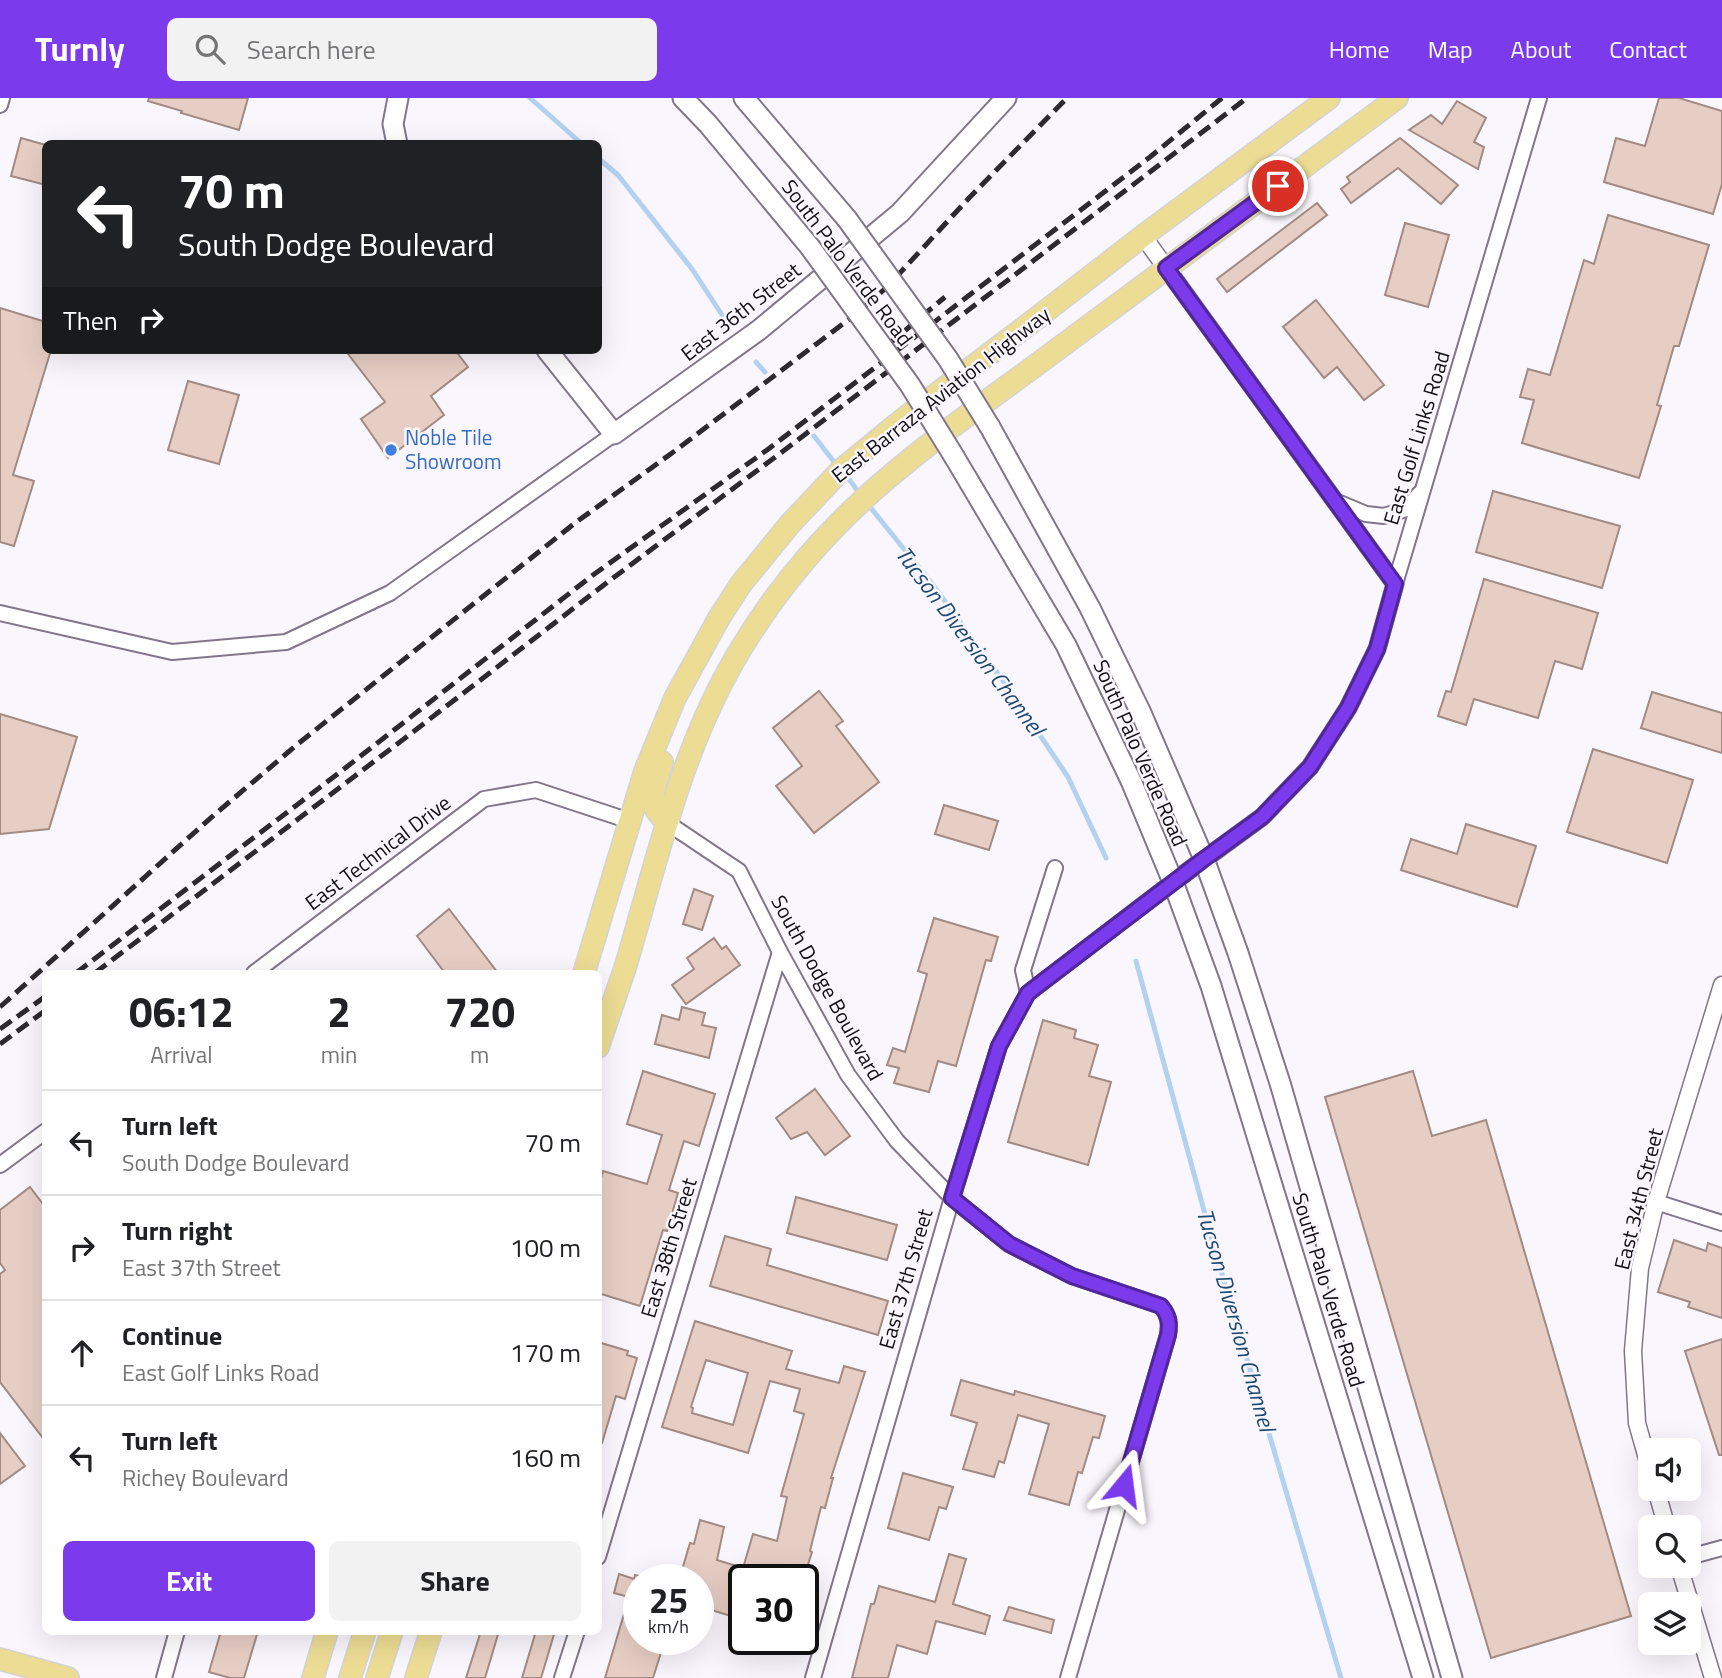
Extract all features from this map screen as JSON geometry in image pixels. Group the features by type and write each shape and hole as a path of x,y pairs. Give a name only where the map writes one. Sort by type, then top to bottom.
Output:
{"main road":[{"path":"396,140 393,124 398,98"},
{"name":"South Palo Verde Road","path":"683,98 708,124 810,247 910,385 1066,645 1132,783 1173,882 1211,986 1423,1678"},
{"name":"South Palo Verde Road","path":"744,98 847,219 948,359 990,427 1090,608 1141,713 1204,859 1280,1083 1452,1678"},
{"name":"East 36th Street","path":"614,434 759,330 900,213 1006,98"},
{"name":"East Barraza Aviation Highway","path":"585,966 645,771 675,698 741,584 790,524 841,470 870,446 1143,236 1329,98"},
{"name":"East Barraza Aviation Highway","path":"666,822 701,726 741,648 781,591 838,523 892,474 1397,98"},
{"path":"550,354 614,434"},
{"path":"602,1053 666,822 655,808 657,777 688,692 726,618 790,524"},
{"path":"602,1035 625,967"},
{"path":"313,1678 326,1635"},
{"path":"350,1678 364,1635"},
{"path":"377,1678 391,1635"},
{"path":"416,1678 430,1635"},
{"path":"0,1659 68,1678"}],"street":[{"path":"0,105 2,98"},
{"name":"East Golf Links Road","path":"1173,882 1262,817 1310,767 1348,708 1377,649 1539,98"},
{"path":"1143,236 1395,584"},
{"path":"0,613 172,652 286,642 390,593 614,434"},
{"path":"1335,501 1366,514 1384,516 1406,509 1424,487"},
{"name":"East Technical Drive","path":"258,970 484,799 536,790 630,821"},
{"name":"South Dodge Boulevard","path":"666,822 739,871 848,1075 897,1141 952,1198 1009,1244 1072,1276 1161,1306 1166,1312 1170,1322 1168,1335 1068,1678"},
{"path":"1028,993 1023,970 1055,868"},
{"name":"East 37th Street","path":"813,1678 952,1198 999,1046 1028,993 1173,882"},
{"name":"East 38th Street","path":"602,1544 780,951"},
{"name":"East 34th Street","path":"1641,1438 1637,1423 1633,1351 1640,1268 1656,1202 1722,985"},
{"path":"0,1165 42,1134"},
{"path":"1656,1202 1722,1223"},
{"path":"1701,1554 1722,1548"},
{"path":"1683,1578 1713,1678"},
{"path":"164,1678 176,1635"},
{"path":"562,1678 576,1635"}],"building":[{"path":"149,98 248,98 239,130 181,113 182,111 148,101"},
{"path":"1659,98 1679,98 1722,111 1722,184 1713,214 1604,182 1616,138 1645,146"},
{"path":"1457,101 1486,118 1474,142 1484,147 1478,169 1409,130 1431,115 1442,124"},
{"path":"21,138 42,144 42,184 11,176"},
{"path":"1400,138 1458,185 1441,204 1398,168 1351,203 1341,189 1350,182 1347,177"},
{"path":"1317,203 1327,215 1227,292 1217,279"},
{"path":"1608,215 1709,245 1679,346 1674,346 1657,405 1661,406 1639,478 1522,443 1534,400 1520,397 1528,369 1550,375 1584,260 1594,264"},
{"path":"1405,223 1449,235 1428,307 1385,295"},
{"path":"1316,300 1384,385 1364,400 1337,367 1324,378 1283,327"},
{"path":"0,308 42,321 42,354 50,354 13,475 34,481 14,546 0,542"},
{"path":"348,354 458,354 468,367 431,396 444,415 388,458 361,419 385,402"},
{"path":"188,381 239,395 219,464 168,450"},
{"path":"1493,491 1620,526 1602,588 1476,552"},
{"path":"1484,579 1598,613 1582,669 1555,661 1538,718 1474,699 1466,725 1438,716 1446,691 1451,692"},
{"path":"819,691 843,721 836,726 879,782 814,833 776,786 802,766 773,728"},
{"path":"1652,692 1722,713 1722,753 1641,728"},
{"path":"0,714 77,737 49,829 0,834"},
{"path":"1593,749 1693,780 1667,863 1567,832"},
{"path":"944,805 998,821 989,850 935,834"},
{"path":"1466,824 1536,846 1517,907 1401,870 1411,839 1457,854"},
{"path":"694,889 713,896 702,930 683,924"},
{"path":"449,909 496,970 443,970 417,936"},
{"path":"934,918 998,937 991,961 986,960 956,1066 938,1061 929,1092 894,1083 899,1068 887,1065 893,1048 905,1052 927,974 918,971"},
{"path":"714,938 722,949 726,946 740,965 686,1004 672,985 694,969 687,958"},
{"path":"682,1007 705,1013 702,1025 716,1028 709,1058 655,1044 662,1015 679,1020"},
{"path":"1043,1020 1076,1030 1074,1038 1098,1045 1089,1076 1111,1082 1088,1165 1008,1142"},
{"path":"643,1071 715,1094 699,1146 684,1141 669,1190 678,1193 667,1231 663,1230 640,1306 602,1294 603,1171 647,1184 662,1135 627,1124"},
{"path":"1413,1071 1432,1136 1486,1120 1631,1616 1491,1658 1325,1097"},
{"path":"815,1089 850,1136 825,1155 807,1132 791,1139 776,1118"},
{"path":"30,1187 42,1203 42,1437 0,1382 0,1274 5,1270 0,1263 0,1210"},
{"path":"796,1197 897,1225 887,1260 787,1233"},
{"path":"725,1236 771,1249 767,1265 888,1301 878,1335 710,1286"},
{"path":"1674,1240 1706,1251 1708,1243 1722,1248 1722,1318 1688,1307 1690,1302 1658,1292"},
{"path":"695,1321 792,1351 786,1369 839,1383 844,1366 865,1372 831,1478 825,1508 821,1507 808,1564 744,1564 753,1534 777,1541 787,1497 781,1496 804,1414 794,1411 800,1389 770,1381 748,1453 662,1427","holes":["706,1360 748,1373 733,1425 692,1413 691,1407"]},
{"path":"1722,1339 1722,1455 1719,1455 1685,1351"},
{"path":"602,1343 628,1351 627,1355 637,1358 625,1399 616,1396 602,1443"},
{"path":"961,1380 1014,1395 1015,1391 1105,1416 1099,1438 1093,1437 1082,1473 1078,1472 1069,1505 1029,1494 1049,1424 1018,1415 1004,1463 999,1461 994,1477 963,1469 977,1423 951,1415"},
{"path":"0,1433 25,1466 0,1484"},
{"path":"903,1473 953,1487 946,1509 939,1507 929,1540 888,1528"},
{"path":"700,1520 724,1527 717,1560 730,1564 728,1615 714,1611 714,1564 684,1564 690,1543 694,1544"},
{"path":"949,1554 966,1559 953,1604 990,1616 985,1634 936,1621 927,1654 897,1645 888,1678 852,1678 871,1604 874,1604 879,1586 935,1602"},
{"path":"619,1574 623,1575 623,1595 614,1593"},
{"path":"1009,1607 1054,1620 1051,1633 1004,1620"},
{"path":"623,1617 623,1655 660,1655 653,1678 605,1678"},
{"path":"220,1635 257,1635 244,1678 230,1678 209,1672"},
{"path":"480,1635 498,1635 485,1678 466,1678"},
{"path":"535,1635 554,1635 541,1678 522,1678"}],"waterway":[{"name":"Tucson Diversion Channel","path":"530,98 577,140"},
{"name":"Tucson Diversion Channel","path":"602,161 618,175 692,269 728,324"},
{"path":"756,362 765,372"},
{"name":"Tucson Diversion Channel","path":"814,436 838,467"},
{"name":"Tucson Diversion Channel","path":"845,474 860,494"},
{"name":"Tucson Diversion Channel","path":"866,502 933,585 1009,689 1068,777 1106,858"},
{"name":"Tucson Diversion Channel","path":"1136,961 1212,1240 1341,1678"}],"railway":[{"path":"0,1007 214,815 299,743 575,523 860,311 887,287 1067,98"},
{"path":"80,970 593,575 767,450 1150,157 1222,98"},
{"path":"99,970 1247,98"},
{"path":"889,344 945,297"},
{"path":"0,1029 42,999"},
{"path":"0,1044 42,1013"}],"place":[{"name":"Noble Tile Showroom","path":"391,450"}],"route":[{"path":"1124,1485 1168,1335 1170,1322 1166,1312 1161,1306 1072,1276 1009,1244 952,1198 999,1046 1028,993 1262,817 1310,767 1348,708 1377,649 1395,584 1166,268 1278,186"}]}
